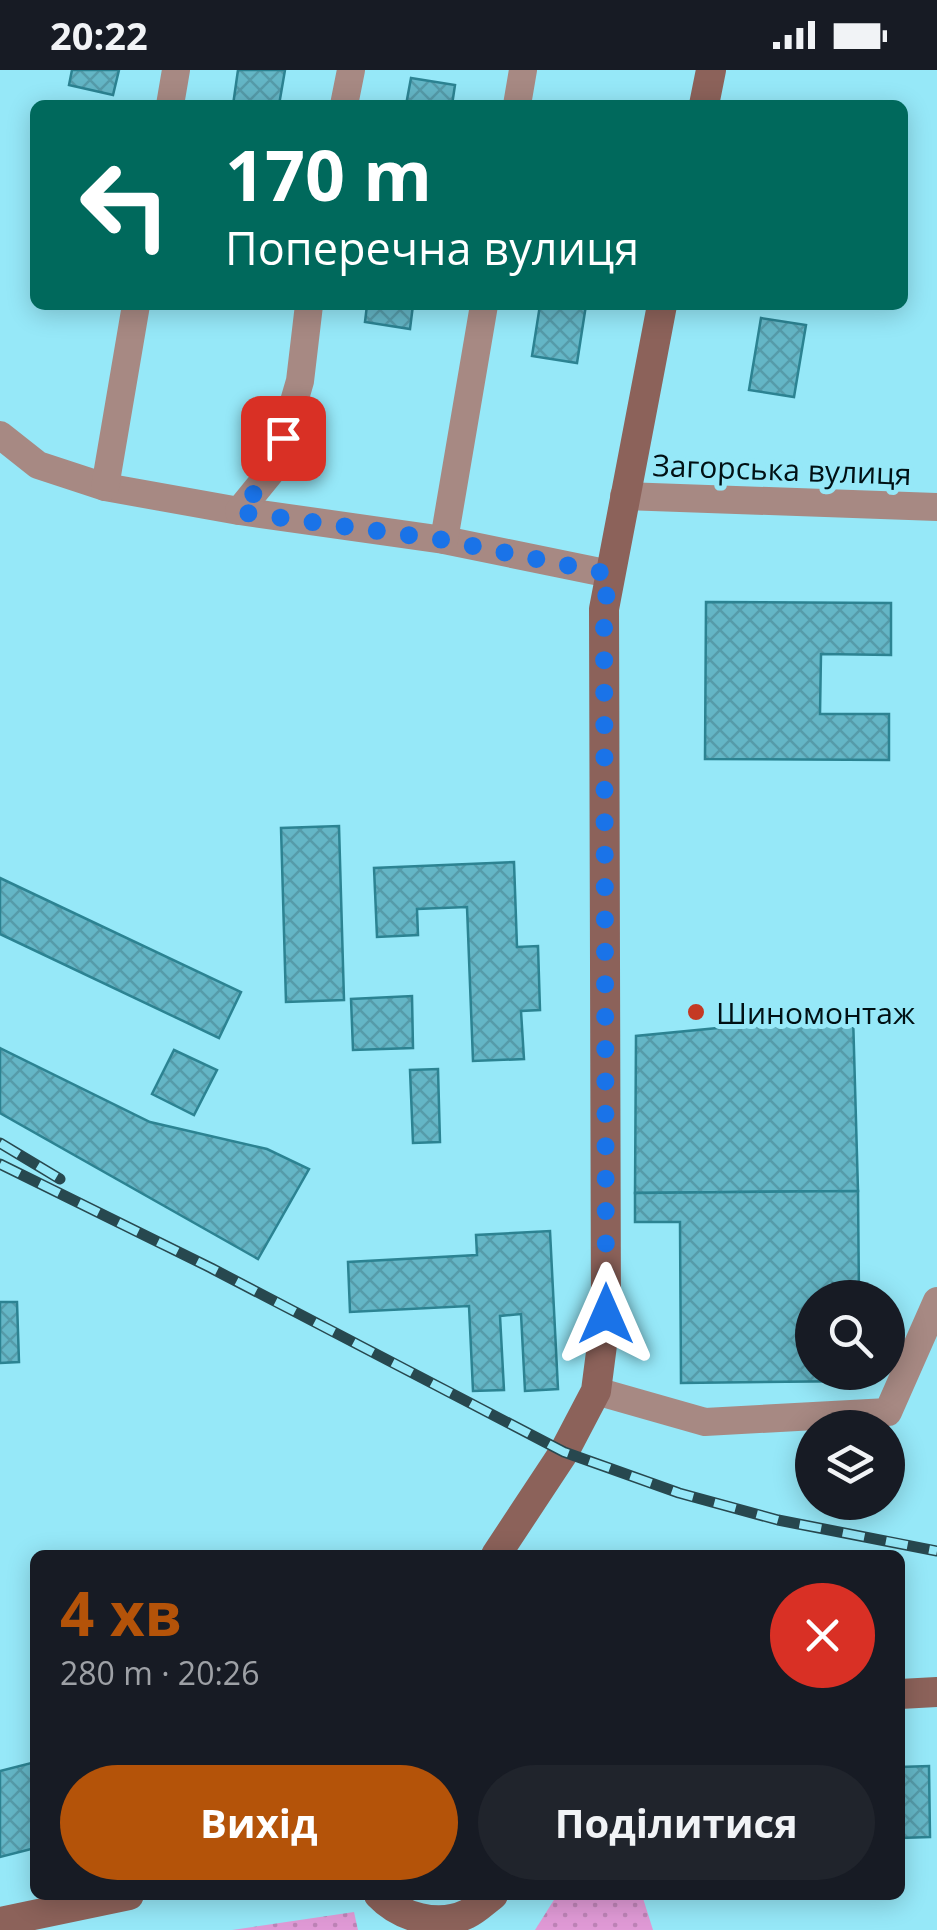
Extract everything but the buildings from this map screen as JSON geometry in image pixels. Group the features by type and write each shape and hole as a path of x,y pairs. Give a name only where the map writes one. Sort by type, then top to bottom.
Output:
{"main road":[{"path":"705,100 711,70"},
{"path":"499,1550 564,1452 596,1390 606,1314 604,609 661,310"},
{"path":"905,1694 937,1692"},
{"path":"0,1922 106,1900"},
{"path":"384,1900 426,1921 465,1916 487,1900"},
{"path":"384,1900 409,1930"},
{"path":"481,1930 492,1900"}],"street":[{"path":"171,100 176,70"},
{"path":"345,100 351,70"},
{"path":"519,100 523,70"},
{"path":"104,488 135,310"},
{"path":"239,512 275,467 300,382 308,310"},
{"path":"444,540 483,310"},
{"path":"0,435 38,465 104,488 239,512 444,540 610,574"},
{"name":"Загорська вулиця","path":"624,496 937,507"},
{"path":"596,1390 706,1422 888,1412 937,1301"}],"shaded area":[{"path":"554,1900 644,1900 653,1930 535,1930"},
{"path":"354,1912 358,1930 232,1930"}],"railway":[{"path":"0,1143 60,1179"},
{"path":"0,1164 211,1268 564,1452 679,1493 778,1520 937,1551"}],"place":[{"name":"Шиномонтаж","path":"696,1012"}],"route":[{"path":"283,438 275,467 239,512 444,540 610,574 604,609 606,1314"}]}
